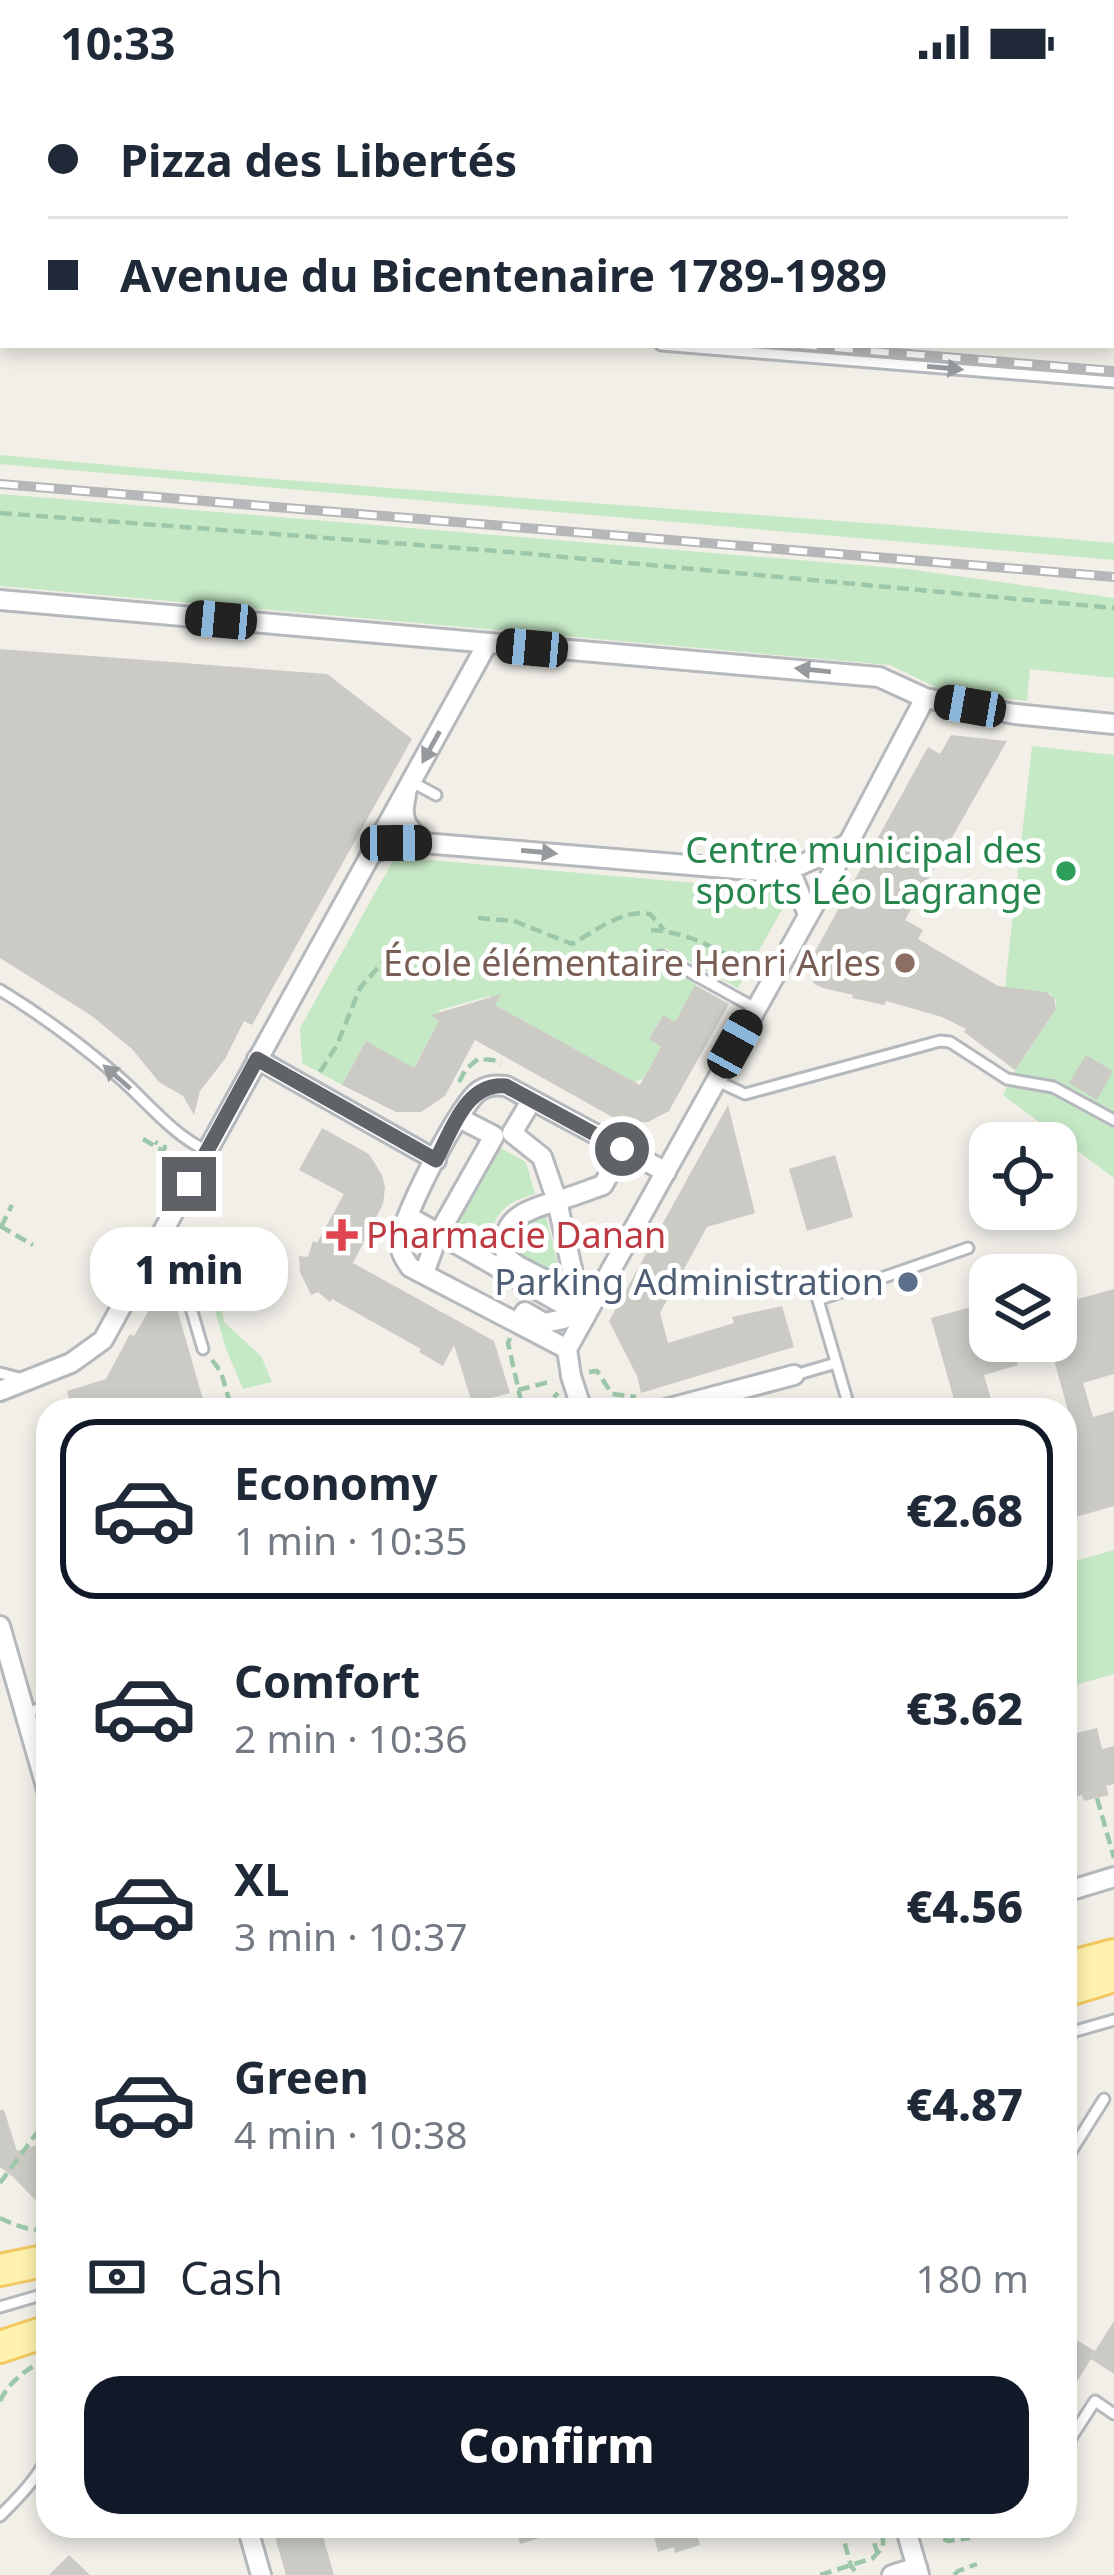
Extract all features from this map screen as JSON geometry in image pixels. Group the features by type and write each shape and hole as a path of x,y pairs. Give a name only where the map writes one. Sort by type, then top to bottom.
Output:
{"main road":[{"path":"1077,1965 1114,1955"},
{"path":"1077,1987 1114,1976"},
{"path":"0,2248 25,2265"},
{"path":"0,2347 36,2335"}],"street":[{"path":"0,600 879,677 925,698 1114,724"},
{"path":"0,1390 71,1363 103,1340 487,644"},
{"path":"578,1398 567,1349 925,698"},
{"path":"410,786 403,808 406,826 423,843"},
{"path":"371,854 396,843 423,843 774,872 794,880 808,914"},
{"path":"774,872 848,844"},
{"path":"257,1059 436,1160"},
{"path":"567,1349 410,1267 401,1252 406,1215 468,1101 491,1085 506,1086 666,1172"},
{"path":"427,1265 438,1235 503,1134 527,1108"},
{"path":"413,1219 544,1323 564,1319 577,1301 542,1157 503,1134 466,1122"},
{"path":"577,1301 506,1257 503,1241 510,1223 523,1213 603,1185 617,1158"},
{"path":"525,1312 577,1301"},
{"path":"707,1398 794,1375"},
{"path":"0,1626 36,1751"},
{"path":"1077,1888 1114,1877"},
{"path":"250,2538 261,2575"},
{"path":"892,2575 918,2571 908,2538"}],"lane":[{"path":"698,348 1114,382"},
{"path":"410,786 436,795"},
{"path":"661,956 755,1008"},
{"path":"0,990 43,1016 119,1078 185,1141 207,1151"},
{"path":"716,1080 745,1094 950,1042 1007,1078 1053,1087 1114,1120"},
{"path":"166,1225 202,1349"},
{"path":"846,1398 818,1300 968,1248"},
{"path":"794,1375 836,1363"},
{"path":"0,1373 30,1381"},
{"path":"25,1713 36,1710"},
{"path":"1077,2031 1114,2020"},
{"path":"1077,2142 1103,2099"},
{"path":"0,2307 36,2296"},
{"path":"1077,2429 1095,2402 1114,2414"},
{"path":"0,2516 36,2473"}],"path":[{"path":"0,513 486,550 1114,608"},
{"path":"478,918 514,921 572,944 596,928 639,912 650,914 664,931"},
{"path":"651,930 695,939 763,975"},
{"path":"320,1073 338,1045 360,988 402,940"},
{"path":"142,1139 163,1151 165,1147 155,1142"},
{"path":"12,1205 1,1227 33,1245"},
{"path":"520,1398 508,1342 525,1312"},
{"path":"202,1349 221,1372 229,1398"},
{"path":"584,1373 597,1371 611,1394 636,1397"},
{"path":"518,1390 559,1379"},
{"path":"1097,1798 1114,1858"},
{"path":"0,2183 36,2134"},
{"path":"0,2218 20,2228 36,2229"},
{"path":"0,2401 23,2372 36,2365"},
{"path":"843,2538 858,2575"},
{"path":"873,2538 877,2553"},
{"path":"820,2575 873,2558 884,2546 884,2538"},
{"path":"942,2538 970,2538"},
{"path":"954,2575 977,2564"}],"green space":[{"path":"0,455 1114,543 1114,560 0,464"},
{"path":"0,494 907,569 1114,598 1114,678 1030,669 1027,701 941,690 890,665 0,586"},
{"name":"Centre municipal des sports Léo Lagrange","path":"1032,746 1114,755 1114,1178 1077,1150 1077,1122 1039,1122 1003,1095 1056,1009 1051,994 1005,987"},
{"path":"395,857 786,891 789,897 738,988 665,948 657,963 696,984 675,1022 662,1016 649,1039 661,1047 643,1079 634,1082 495,1005 497,1000 489,996 440,1010 439,1021 413,1069 366,1041 342,1085 302,1063 300,1028"},
{"path":"497,1146 526,1162 535,1194 500,1213 491,1252 452,1232"},
{"path":"545,1213 557,1275 517,1254 511,1241 523,1220"},
{"path":"206,1281 224,1322 261,1356 272,1382 243,1389"},
{"path":"1114,1550 1114,1674 1077,1685 1077,1561"}],"building":[{"path":"0,649 327,674 412,739 252,1025 244,1021 225,1059 200,1091 194,1115 183,1096 159,1082 132,1049 92,1016 0,958"},
{"path":"951,735 1007,741 905,920 923,930 918,939 998,986 1046,992 1054,998 1056,1009 1015,1070 966,1029 942,1017 823,988 814,984 807,966 928,747 940,754"},
{"path":"695,985 729,1004 669,1111 648,1122 616,1119 475,1040 445,1096 421,1112 396,1112 342,1085 366,1041 414,1068 439,1021 431,1015 501,994 495,1005 640,1085 661,1047 649,1039 663,1015 675,1022"},
{"path":"1086,1055 1113,1071 1097,1100 1069,1083"},
{"path":"728,1105 755,1213 707,1227 660,1313 668,1343 734,1323 732,1317 782,1306 794,1347 641,1393 609,1321"},
{"path":"322,1128 369,1154 382,1175 383,1204 353,1263 494,1341 510,1393 470,1398 454,1345 443,1366 332,1299 318,1292 311,1295 300,1272 299,1256 308,1257 344,1194 299,1170"},
{"path":"835,1155 853,1217 807,1231 789,1169"},
{"path":"168,1277 203,1398 69,1398 67,1391 106,1379 130,1334 134,1336"},
{"path":"1114,1289 1114,1374 1083,1383 1093,1417 1114,1411 1114,1506 1077,1517 1077,1398 1064,1398 1055,1362 1077,1362 1077,1299"},
{"path":"969,1308 969,1362 1018,1365 984,1375 991,1398 954,1398 931,1318"},
{"path":"1097,1728 1102,1749 1114,1746 1114,1784 1106,1786 1109,1795 1084,1801 1082,1795 1077,1796 1077,1733"},
{"path":"0,2110 4,2110 17,2151 36,2145 36,2201 0,2167"},
{"path":"1114,2321 1114,2374 1091,2359 1077,2382 1077,2340 1095,2351"},
{"path":"275,2538 323,2538 334,2575 286,2575"},
{"path":"654,2538 698,2538 700,2545 675,2553 674,2547 658,2552"},
{"path":"69,2555 90,2575 49,2575"}],"railway":[{"path":"835,348 1114,371"},
{"path":"0,484 1114,577"}],"place":[{"name":"Centre municipal des sports Léo Lagrange","path":"1066,871"},
{"name":"École élémentaire Henri Arles","path":"905,963"},
{"name":"Pharmacie Danan","path":"342,1235"},
{"name":"Parking Administration","path":"908,1282"}],"route":[{"path":"189,1184 257,1059 436,1160 468,1101 491,1085 506,1086 622,1149"}]}
